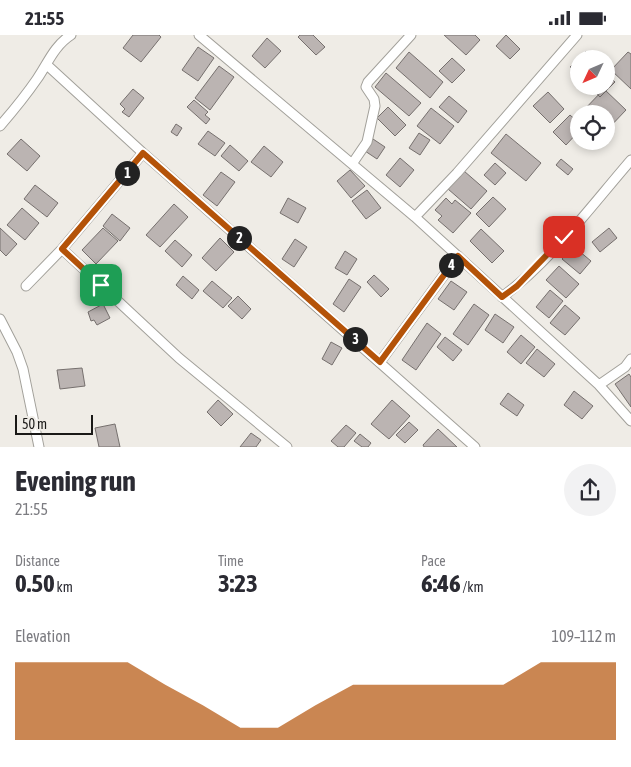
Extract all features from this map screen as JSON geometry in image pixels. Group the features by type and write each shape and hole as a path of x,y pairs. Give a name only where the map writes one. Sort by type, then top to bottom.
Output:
{"street":[{"path":"0,126 47,65 52,52 70,35"},
{"path":"199,35 415,217 599,385 631,421"},
{"path":"352,164 367,142 372,121 375,103 366,87 368,82 411,35"},
{"path":"415,217 457,173 577,35"},
{"path":"47,65 143,153 475,447"},
{"path":"26,286 62,249 143,153"},
{"path":"502,297 517,286 564,237 631,160"},
{"path":"62,249 179,359 287,447"},
{"path":"380,362 458,256"},
{"path":"0,319 17,352 23,369 38,447"},
{"path":"599,385 625,367 631,359"}],"building":[{"path":"133,35 159,35 161,37 141,62 123,48"},
{"path":"300,35 313,35 325,47 316,55 298,37"},
{"path":"444,35 475,35 480,40 466,55"},
{"path":"506,35 520,49 510,59 496,46"},
{"path":"267,38 281,51 265,68 252,56"},
{"path":"198,47 214,58 198,81 182,70"},
{"path":"409,52 443,82 430,98 396,68"},
{"path":"628,52 631,54 631,89 615,74 615,66"},
{"path":"452,58 465,70 452,83 439,71"},
{"path":"219,66 234,77 210,110 195,98"},
{"path":"386,73 421,103 409,116 375,87"},
{"path":"133,89 144,98 129,117 122,112 125,109 120,104"},
{"path":"548,92 564,109 550,123 533,106"},
{"path":"598,95 610,95 626,110 615,122 615,105 589,105"},
{"path":"449,96 467,111 458,123 439,107"},
{"path":"194,100 208,112 205,115 210,119 206,124 187,107"},
{"path":"388,107 406,125 395,136 377,118"},
{"path":"431,108 454,126 440,144 417,126"},
{"path":"570,115 570,141 566,145 553,132"},
{"path":"176,124 182,128 177,136 171,132"},
{"path":"208,131 225,143 215,156 198,144"},
{"path":"419,133 430,140 420,155 409,148"},
{"path":"506,134 541,163 526,181 491,153"},
{"path":"21,139 40,156 27,171 7,154"},
{"path":"373,139 385,147 377,159 365,151"},
{"path":"230,145 248,161 239,171 221,156"},
{"path":"264,146 283,162 271,177 251,162"},
{"path":"400,158 414,170 400,187 386,175"},
{"path":"561,159 573,169 568,175 556,165"},
{"path":"495,163 506,173 495,185 484,175"},
{"path":"350,170 365,186 351,198 337,181"},
{"path":"464,171 487,191 471,209 448,189"},
{"path":"221,172 235,182 217,206 203,195"},
{"path":"35,185 58,203 47,217 24,199"},
{"path":"367,190 381,208 366,219 352,201"},
{"path":"493,197 506,209 489,227 476,214"},
{"path":"288,198 306,208 298,223 280,213"},
{"path":"446,198 452,204 455,200 471,213 453,233 438,220 442,216 435,210"},
{"path":"174,204 188,217 160,247 146,235"},
{"path":"22,208 39,223 25,240 7,225"},
{"path":"112,214 130,228 120,241 103,226"},
{"path":"0,228 17,244 6,256 0,250"},
{"path":"103,228 118,241 96,264 82,250"},
{"path":"609,228 617,238 600,252 592,242"},
{"path":"481,229 504,251 492,263 470,241"},
{"path":"220,238 234,252 216,271 202,258"},
{"path":"295,239 307,247 294,267 282,259"},
{"path":"175,240 192,255 182,267 165,251"},
{"path":"573,246 591,261 580,274 562,259"},
{"path":"345,251 357,259 347,275 335,268"},
{"path":"559,266 579,284 566,298 546,280"},
{"path":"374,275 389,289 381,297 367,282"},
{"path":"183,276 199,290 192,299 176,285"},
{"path":"349,279 361,287 344,312 333,304"},
{"path":"212,281 232,298 223,308 203,291"},
{"path":"451,281 467,292 454,310 438,299"},
{"path":"550,290 563,301 549,318 536,307"},
{"path":"238,296 251,309 242,319 228,306"},
{"path":"103,304 110,318 97,325 94,320 91,321 88,312"},
{"path":"474,304 489,315 468,345 453,334"},
{"path":"565,305 580,318 565,335 550,323"},
{"path":"495,314 514,327 503,343 485,330"},
{"path":"427,323 441,334 416,370 402,360"},
{"path":"521,335 535,347 521,364 507,352"},
{"path":"445,337 462,350 453,361 437,347"},
{"path":"331,342 342,348 332,365 322,359"},
{"path":"537,349 555,364 544,377 526,363"},
{"path":"82,368 85,386 60,389 57,370"},
{"path":"629,374 631,377 631,407 615,384"},
{"path":"574,391 593,406 582,419 564,405"},
{"path":"508,393 524,405 517,416 500,404"},
{"path":"218,400 233,414 221,426 207,412"},
{"path":"392,400 410,416 389,439 371,424"},
{"path":"409,422 418,430 405,443 396,435"},
{"path":"115,424 120,447 99,447 95,428"},
{"path":"346,425 356,433 344,447 338,447 331,441"},
{"path":"438,429 457,447 424,447 423,445"},
{"path":"251,433 261,440 256,447 240,447"},
{"path":"360,434 371,443 368,447 362,447 354,441"}],"route":[{"path":"101,285 62,249 143,153 380,362 458,256 502,297 531,273 564,237"}]}
